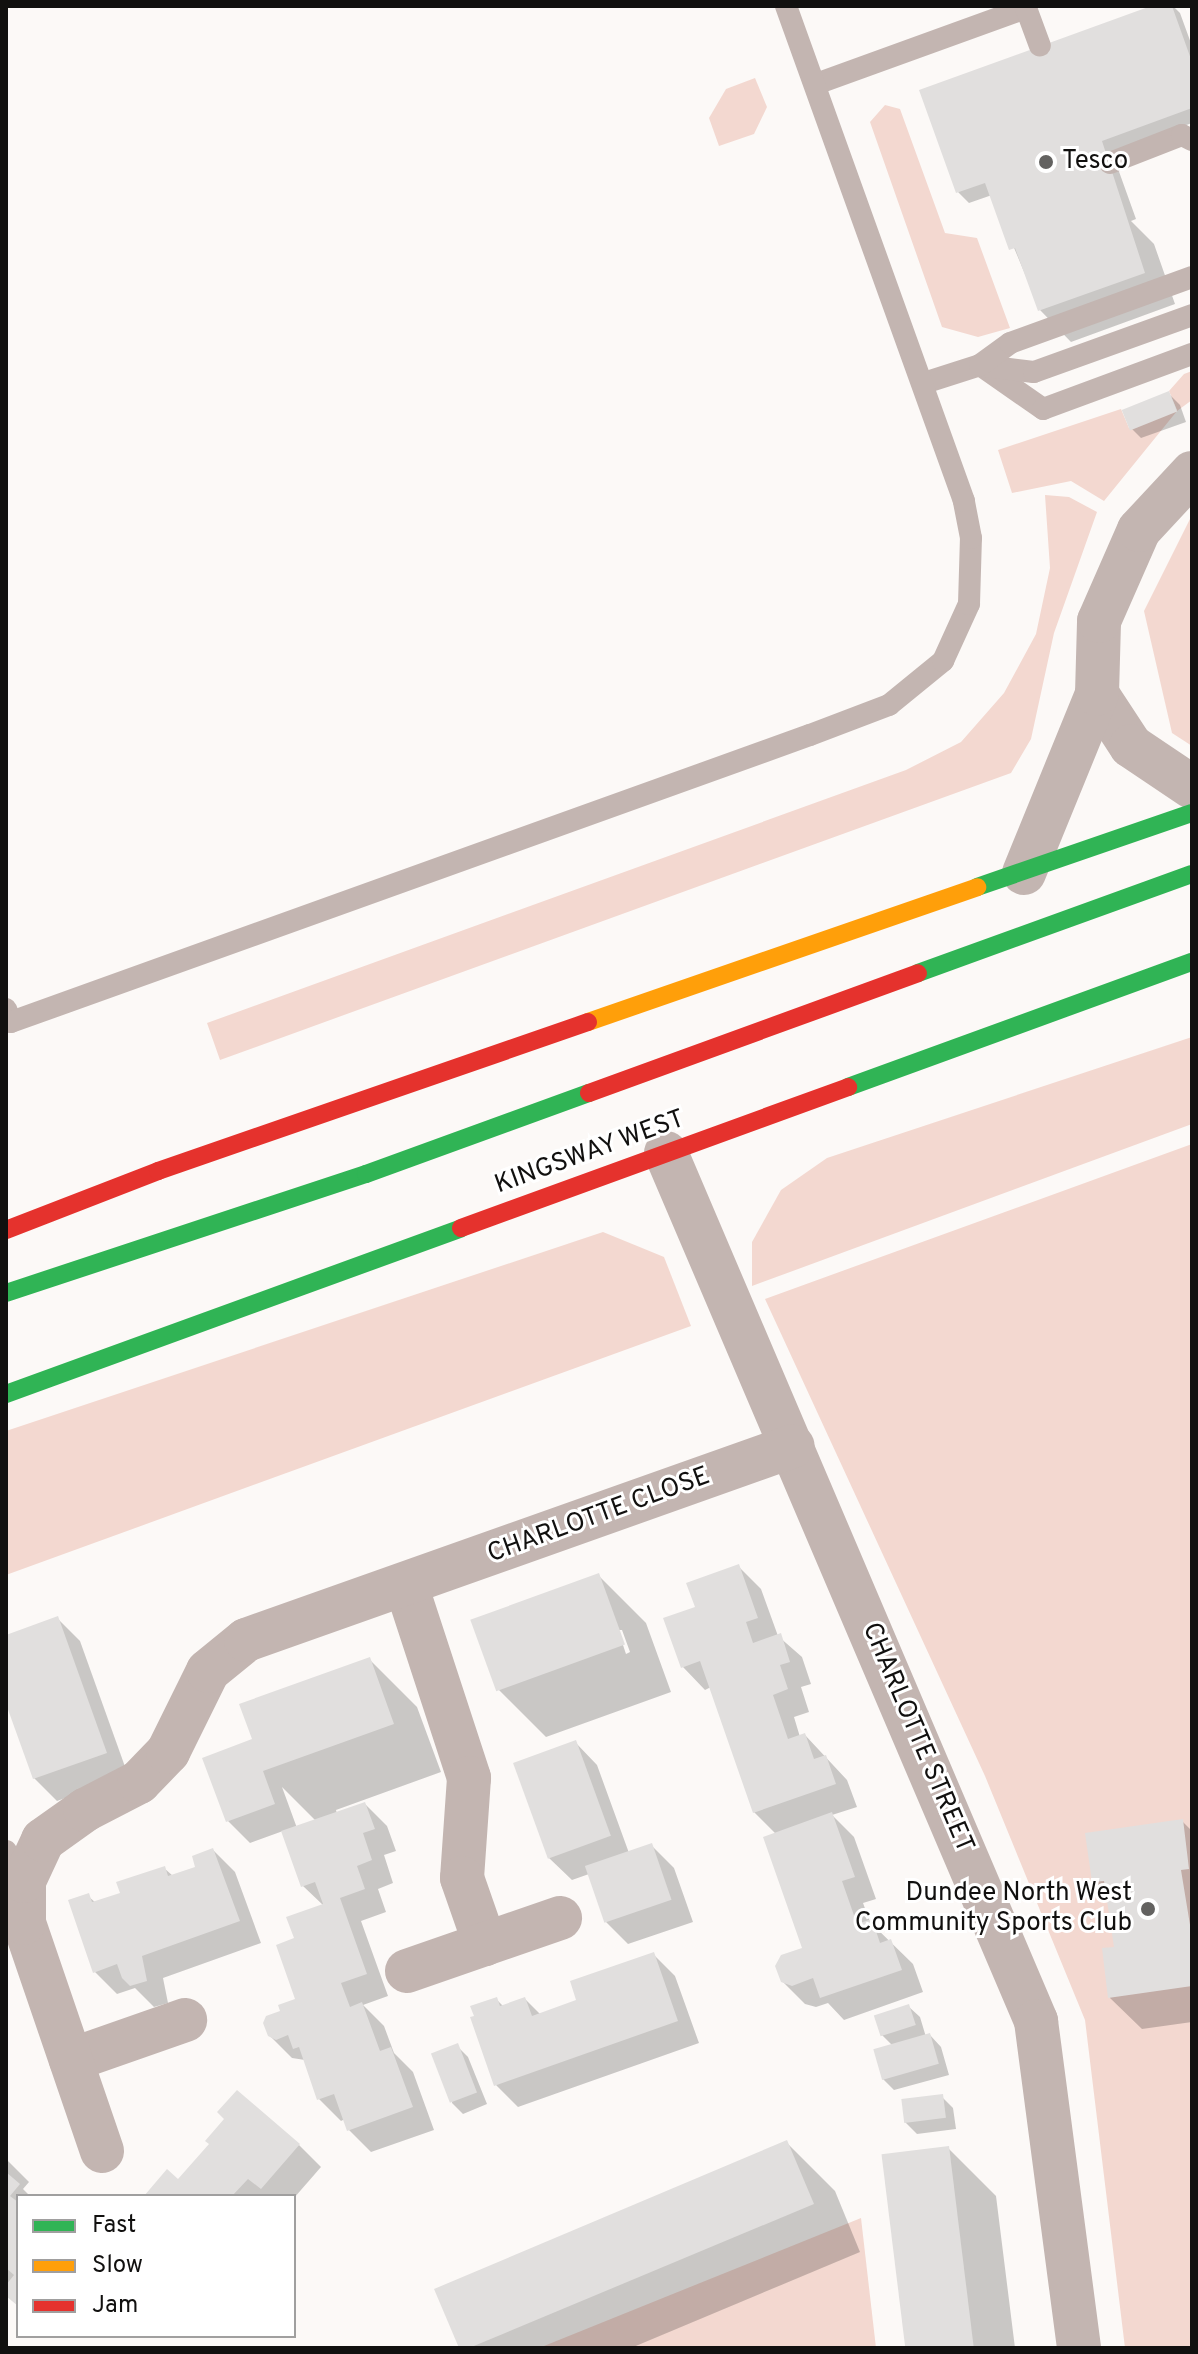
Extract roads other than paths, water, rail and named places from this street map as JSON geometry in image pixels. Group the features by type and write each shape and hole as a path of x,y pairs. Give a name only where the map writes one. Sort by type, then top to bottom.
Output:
{"highway":[{"path":"6,1230 158,1171 1192,813"},
{"path":"6,1293 366,1174 1192,874"},
{"name":"KINGSWAY WEST","path":"6,1394 1192,962"},
{"path":"666,1153 1027,1042"}],"street":[{"path":"1024,873 1097,694 1099,621 1139,530 1192,473"},
{"path":"1097,694 1131,746 1192,787"},
{"name":"CHARLOTTE STREET","path":"666,1153 1036,2021 1079,2348"},
{"name":"CHARLOTTE CLOSE","path":"102,2151 24,1923 15,1866 43,1840 85,1810 139,1782 168,1752 208,1671 246,1640 793,1446"},
{"path":"406,1585 469,1778 462,1878 485,1944"},
{"path":"407,1971 560,1918"},
{"path":"71,2060 185,2020"}],"lane":[{"path":"6,1009 11,1022 889,705 943,661 969,604 971,538 964,501 786,6"},
{"path":"816,84 1026,8 1040,46"},
{"path":"1110,163 1182,135 1192,140"},
{"path":"924,383 980,365 1010,343 1192,277"},
{"path":"980,365 1034,372 1192,315"},
{"path":"980,365 1043,409 1192,354"}],"place":[{"name":"Tesco","path":"1046,162"},
{"name":"Dundee North West Community Sports Club","path":"1148,1909"}]}
